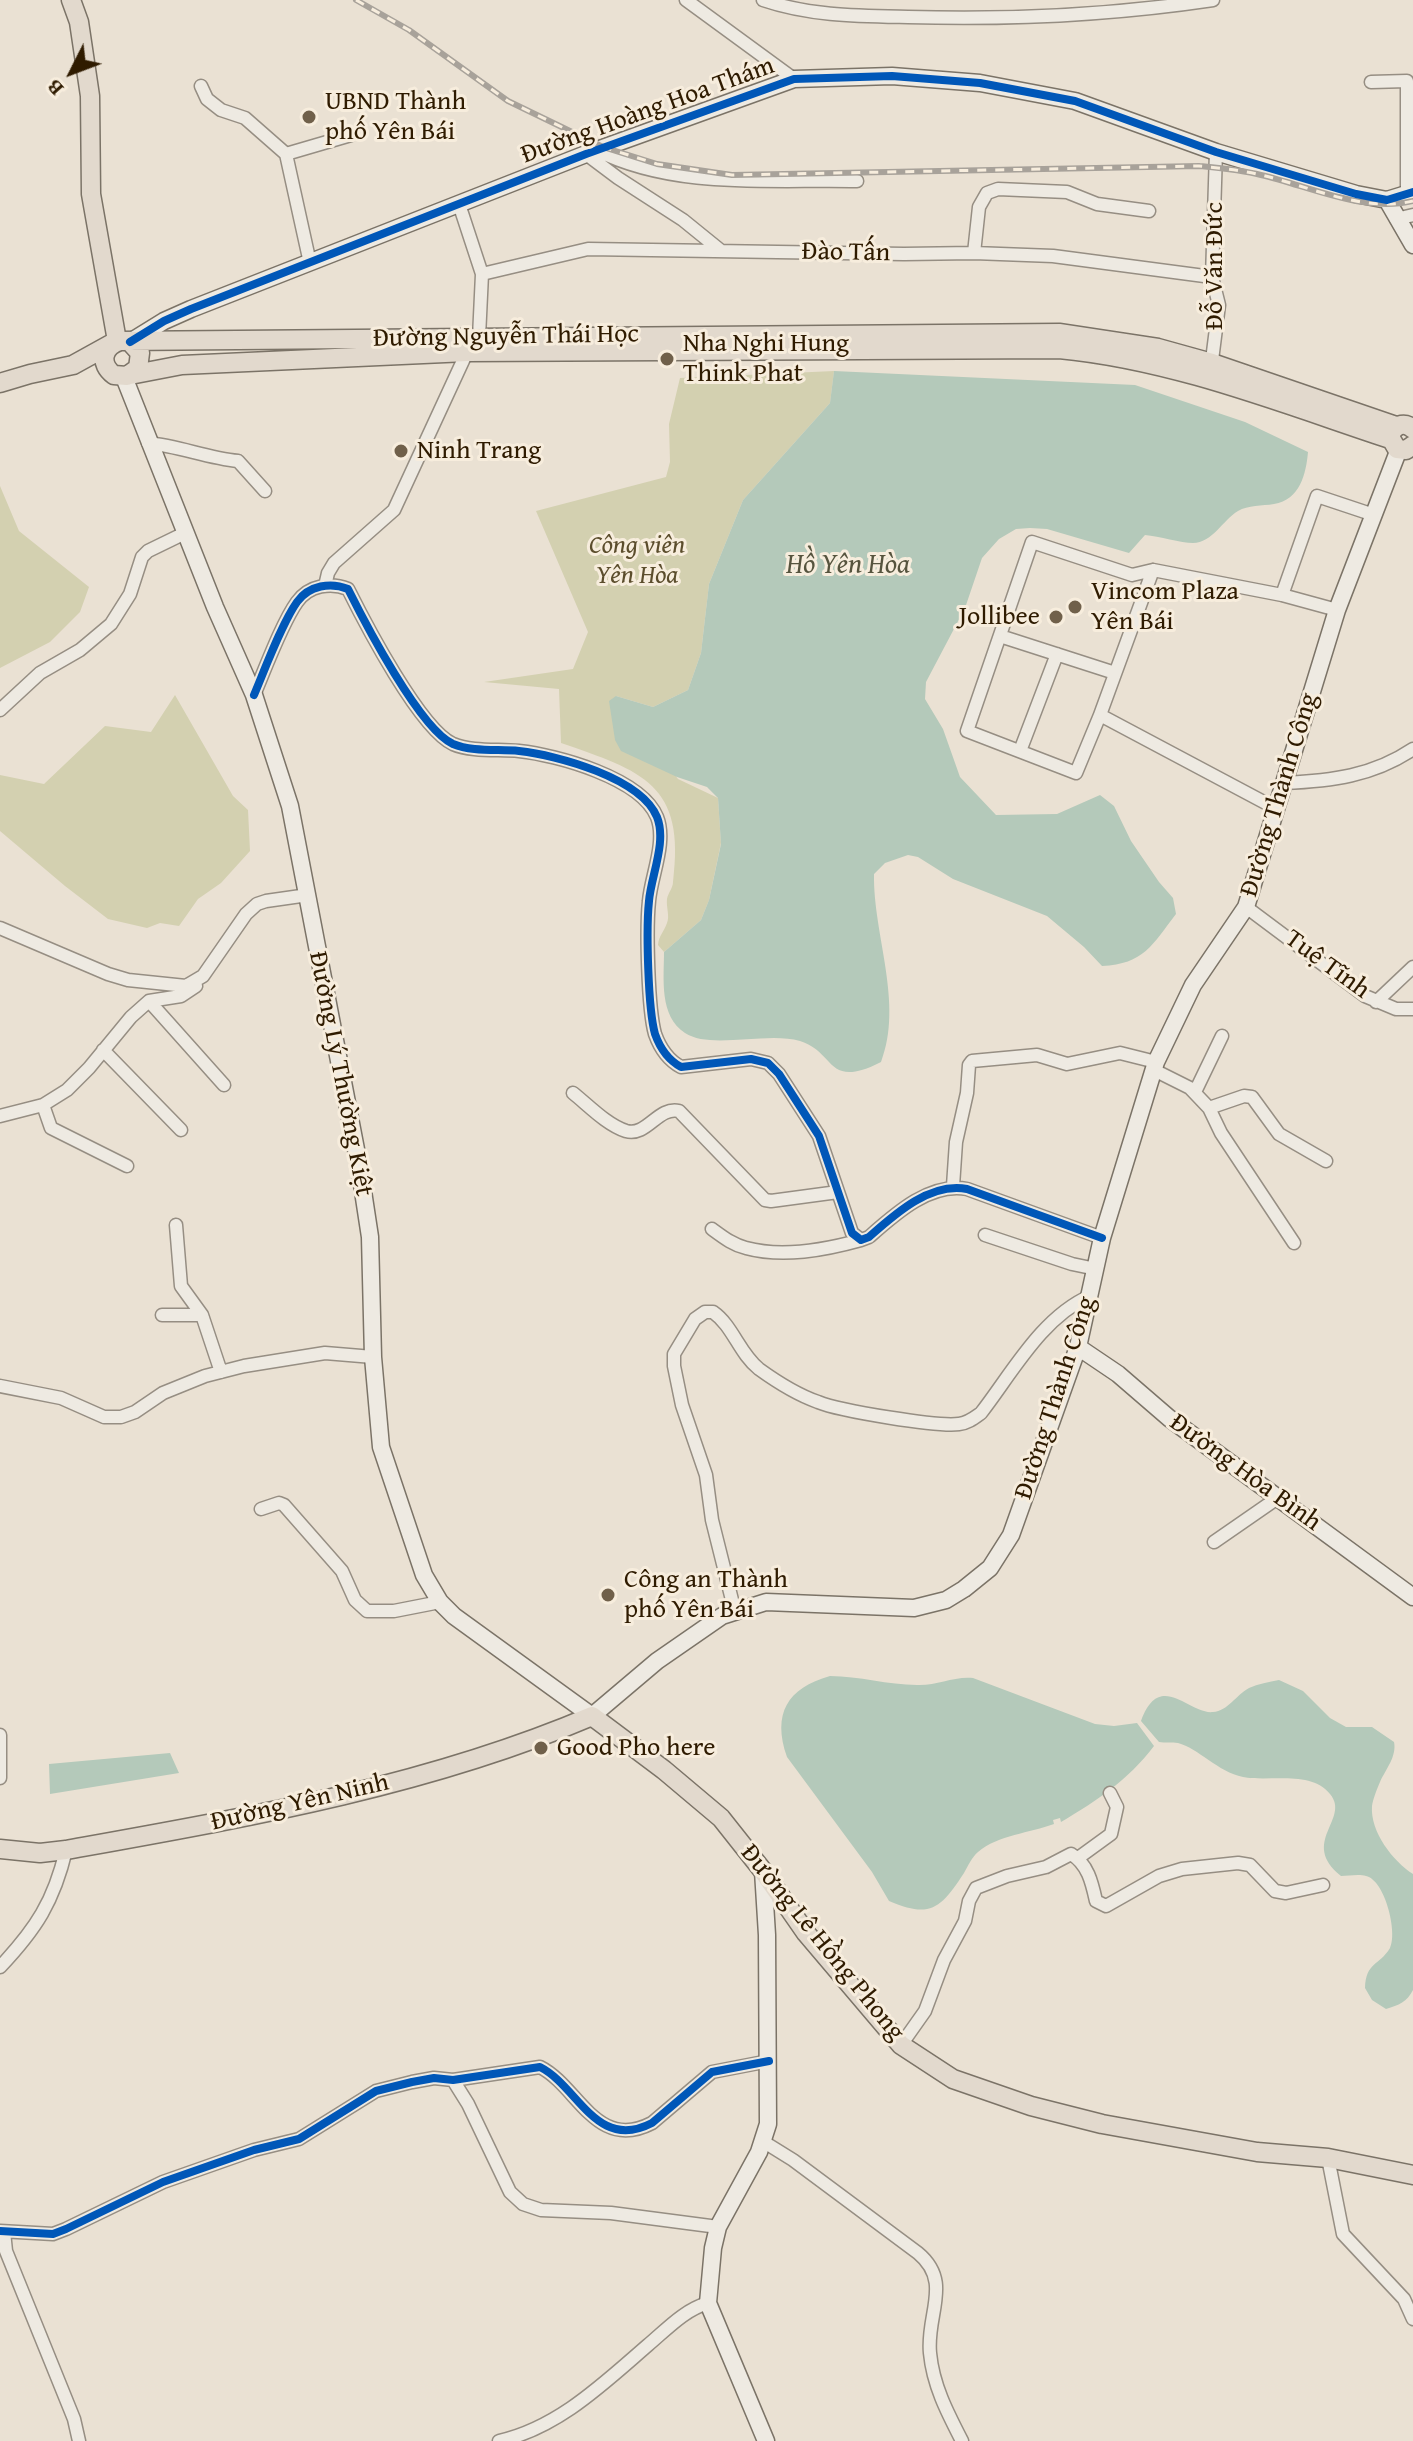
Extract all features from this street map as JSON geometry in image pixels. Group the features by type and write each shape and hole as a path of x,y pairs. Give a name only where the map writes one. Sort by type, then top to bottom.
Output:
{"main road":[{"path":"71,0 79,22 90,96 91,194 120,342"},
{"name":"Đường Hoàng Hoa Thám","path":"120,342 164,321 591,152 794,79 892,76 980,83 1075,101 1216,152 1356,194 1387,200"},
{"path":"1410,193 1387,200 1405,217 1413,245"},
{"name":"Đường Nguyễn Thái Học","path":"120,342 473,344 1059,333 1158,348 1211,371 1405,440"},
{"path":"0,383 73,365 120,342"},
{"path":"73,365 123,376 137,370 140,359 138,351 120,342"},
{"path":"120,342 105,351 104,360 107,369 123,376"},
{"name":"Đường Nguyễn Thái Học","path":"123,376 182,365 473,344"},
{"name":"Đường Lý Thường Kiệt","path":"123,376 215,607 254,695 290,806 370,1237 373,1357 381,1447 407,1532 424,1575 440,1602 475,1633 592,1716"},
{"name":"Đường Thành Công","path":"592,1716 657,1661 722,1616 766,1602 914,1608 946,1600 990,1568 1011,1535 1078,1347 1102,1238 1155,1066 1193,985 1246,907 1337,610 1405,440"},
{"name":"Đường Hòa Bình","path":"1078,1347 1118,1374 1169,1418 1413,1597"},
{"name":"Đường Yên Ninh","path":"0,1849 40,1853 66,1850 261,1814 461,1764 524,1744 592,1716"},
{"name":"Đường Lê Hồng Phong","path":"592,1716 721,1818 806,1933 901,2045 953,2079 1031,2106 1088,2121 1257,2152 1328,2158 1413,2175"},
{"path":"763,1871 767,1935 768,2124 764,2142 718,2227 708,2303 766,2441"}],"street":[{"path":"686,0 794,79"},
{"path":"763,0 801,11 853,16 1005,18 1059,17 1213,0"},
{"path":"1371,82 1407,81 1410,193"},
{"path":"201,86 207,99 221,110 245,118 286,154 310,263"},
{"path":"286,154 351,135"},
{"path":"591,152 696,177 750,181 857,181"},
{"path":"591,152 618,178 683,220 720,250"},
{"name":"Đỗ Văn Đức","path":"1211,371 1219,305 1212,277 1216,152"},
{"path":"974,253 979,207 987,193 998,189 1067,192 1097,204 1149,211"},
{"path":"325,586 334,563 394,510 473,344 482,274 459,204"},
{"name":"Đào Tấn","path":"482,274 588,249 1053,256 1212,277"},
{"path":"148,443 168,445 209,458 238,461 265,491"},
{"path":"1282,595 1317,496 1374,515"},
{"path":"0,710 34,678 80,650 111,624 130,594 142,557 185,533"},
{"path":"1153,570 1076,773 967,731 1032,542 1132,575 1153,570 1282,595 1337,610"},
{"path":"254,695 298,601 311,589 335,583 348,589 391,668 425,717 450,743 574,762 619,781 645,801 657,817 658,828 648,930 652,1016 660,1045 681,1067 751,1059 768,1063 779,1074 819,1136 852,1233 861,1240"},
{"path":"1000,636 1115,673"},
{"path":"1020,751 1057,654"},
{"path":"1100,715 1275,808"},
{"path":"1284,783 1349,777 1388,765 1413,749"},
{"path":"0,1116 43,1105 67,1090 149,1001 181,996 195,987 246,914 257,904 308,895"},
{"name":"Tuệ Tĩnh","path":"1246,907 1376,1002 1396,1009 1413,1009"},
{"path":"0,928 97,970 128,980 180,987 198,981"},
{"path":"1376,1002 1413,967"},
{"path":"149,1001 224,1085"},
{"path":"1195,1092 1222,1036"},
{"path":"103,1050 181,1130"},
{"path":"953,1186 956,1142 972,1061 1037,1055 1067,1064 1120,1053 1155,1066 1195,1092 1209,1108 1228,1144 1294,1243"},
{"path":"573,1093 630,1132 642,1129 666,1112 679,1111 765,1200 838,1192"},
{"path":"1209,1108 1244,1096 1252,1097 1279,1134 1326,1161"},
{"path":"43,1105 51,1128 127,1166"},
{"path":"712,1229 746,1249 813,1251 861,1240 934,1191 953,1186 1102,1238"},
{"path":"176,1225 181,1286 202,1315 221,1372"},
{"path":"985,1235 1096,1269"},
{"path":"735,1612 712,1520 706,1475 675,1377 674,1354 695,1319 705,1312 713,1312 752,1363 782,1384 819,1403 954,1424 971,1420 981,1413 1053,1320 1090,1296"},
{"path":"162,1315 202,1315"},
{"path":"0,1386 61,1398 104,1417 121,1417 135,1412 163,1393 221,1372 302,1355 325,1353 373,1357"},
{"path":"1214,1542 1279,1497"},
{"path":"261,1509 279,1503 284,1505 342,1571 355,1600 367,1611 394,1611 440,1602"},
{"path":"0,1735 0,1778"},
{"path":"1078,1858 1111,1834 1117,1807 1110,1793"},
{"path":"0,1967 29,1936 52,1898 66,1850"},
{"path":"901,2045 925,2011 944,1960 965,1921 969,1901 976,1888 998,1878 1046,1867 1058,1858 1071,1854 1078,1858 1088,1873 1096,1901 1106,1906 1159,1876 1182,1869 1238,1863 1250,1865 1275,1891 1286,1893 1323,1885"},
{"path":"79,2441 74,2419 6,2251 2,2231 53,2234 163,2182 254,2150 299,2139 376,2091 412,2082 434,2078 453,2080 540,2067 597,2119 625,2131 652,2123 712,2072 769,2061"},
{"path":"453,2080 468,2104 510,2192 523,2204 541,2210 611,2213 718,2227"},
{"path":"764,2142 918,2253 933,2268 937,2289 930,2351 939,2394 962,2441"},
{"path":"1328,2158 1343,2234 1397,2291 1408,2305 1413,2319"},
{"path":"1397,2291 1413,2293"},
{"path":"499,2441 514,2438 561,2414 602,2384 689,2310 708,2303"}],"green space":[{"name":"Công viên Yên Hòa","path":"834,371 830,403 743,500 709,584 701,653 688,690 653,707 616,696 678,779 718,798 721,843 709,900 701,920 664,952 658,945 668,920 667,899 673,884 675,849 672,823 665,802 652,786 635,773 561,743 559,689 484,682 573,669 588,632 536,511 666,477 670,462 669,424 680,378"},
{"path":"0,486 19,531 89,587 80,612 50,642 0,668"},
{"path":"175,695 233,796 248,810 250,851 221,883 198,899 179,926 160,923 147,928 108,919 0,831 0,775 44,784 105,726 151,732"}],"water":[{"name":"Hồ Yên Hòa","path":"834,371 1135,385 1245,422 1308,452 1300,485 1290,497 1283,502 1238,511 1200,542 1188,543 1145,535 1129,553 1047,529 1016,529 999,539 982,558 965,608 926,682 925,699 943,729 960,777 996,815 1057,814 1100,795 1114,806 1131,841 1173,898 1176,914 1153,944 1138,957 1102,966 1047,916 953,879 918,857 908,855 885,863 874,874 889,993 887,1039 881,1062 850,1072 841,1071 812,1046 800,1041 787,1038 696,1038 685,1033 671,1017 665,996 664,952 701,920 709,900 721,844 718,798 707,787 621,751 615,740 609,701 616,696 653,707 688,690 701,653 709,584 743,500 830,403"},
{"path":"830,1676 917,1685 973,1678 1095,1724 1114,1726 1137,1723 1154,1746 1112,1788 1061,1822 1060,1818 1053,1820 1054,1824 986,1846 974,1856 941,1902 934,1907 915,1909 889,1901 872,1872 787,1757 781,1728 787,1705 803,1688"},
{"path":"1279,1680 1303,1691 1330,1718 1346,1727 1372,1727 1394,1742 1392,1757 1373,1800 1372,1816 1384,1845 1413,1874 1413,1990 1405,2000 1391,2008 1386,2009 1372,2000 1365,1988 1370,1969 1390,1948 1392,1931 1388,1908 1373,1880 1363,1875 1341,1876 1329,1864 1325,1842 1335,1813 1335,1803 1330,1794 1322,1787 1301,1779 1253,1778 1234,1774 1186,1746 1159,1742 1141,1721 1157,1698 1175,1698 1213,1712 1223,1709 1249,1688"},
{"path":"170,1753 179,1773 50,1794 49,1764"}],"railway":[{"path":"356,0 409,30 508,101 603,147 657,164 732,175 1199,166 1253,173 1356,201 1375,204 1413,201"}],"cycle path":[{"path":"130,342 191,309 586,154 794,79 892,76 980,83 1075,101 1216,152 1356,194 1387,200 1413,192"},
{"path":"254,695 286,622 302,596 321,586 348,589 410,697 425,718 453,744 535,753 575,763 616,780 648,803 660,827 658,859 650,891 648,930 651,1007 659,1044 668,1057 681,1067 751,1059 768,1063 779,1074 819,1136 852,1233 861,1240 869,1237 914,1202 940,1190 953,1188 967,1189 1102,1238"},
{"path":"0,2231 53,2234 163,2182 254,2150 299,2139 376,2091 412,2082 434,2078 453,2080 540,2067 602,2123 616,2129 633,2130 652,2123 712,2072 769,2061"}],"place":[{"name":"UBND Thành phố Yên Bái","path":"309,117"},
{"name":"Nha Nghi Hung Think Phat","path":"667,359"},
{"name":"Ninh Trang","path":"401,451"},
{"name":"Vincom Plaza Yên Bái","path":"1075,607"},
{"name":"Jollibee","path":"1056,617"},
{"name":"Công an Thành phố Yên Bái","path":"608,1595"},
{"name":"Good Pho here","path":"541,1748"}]}
